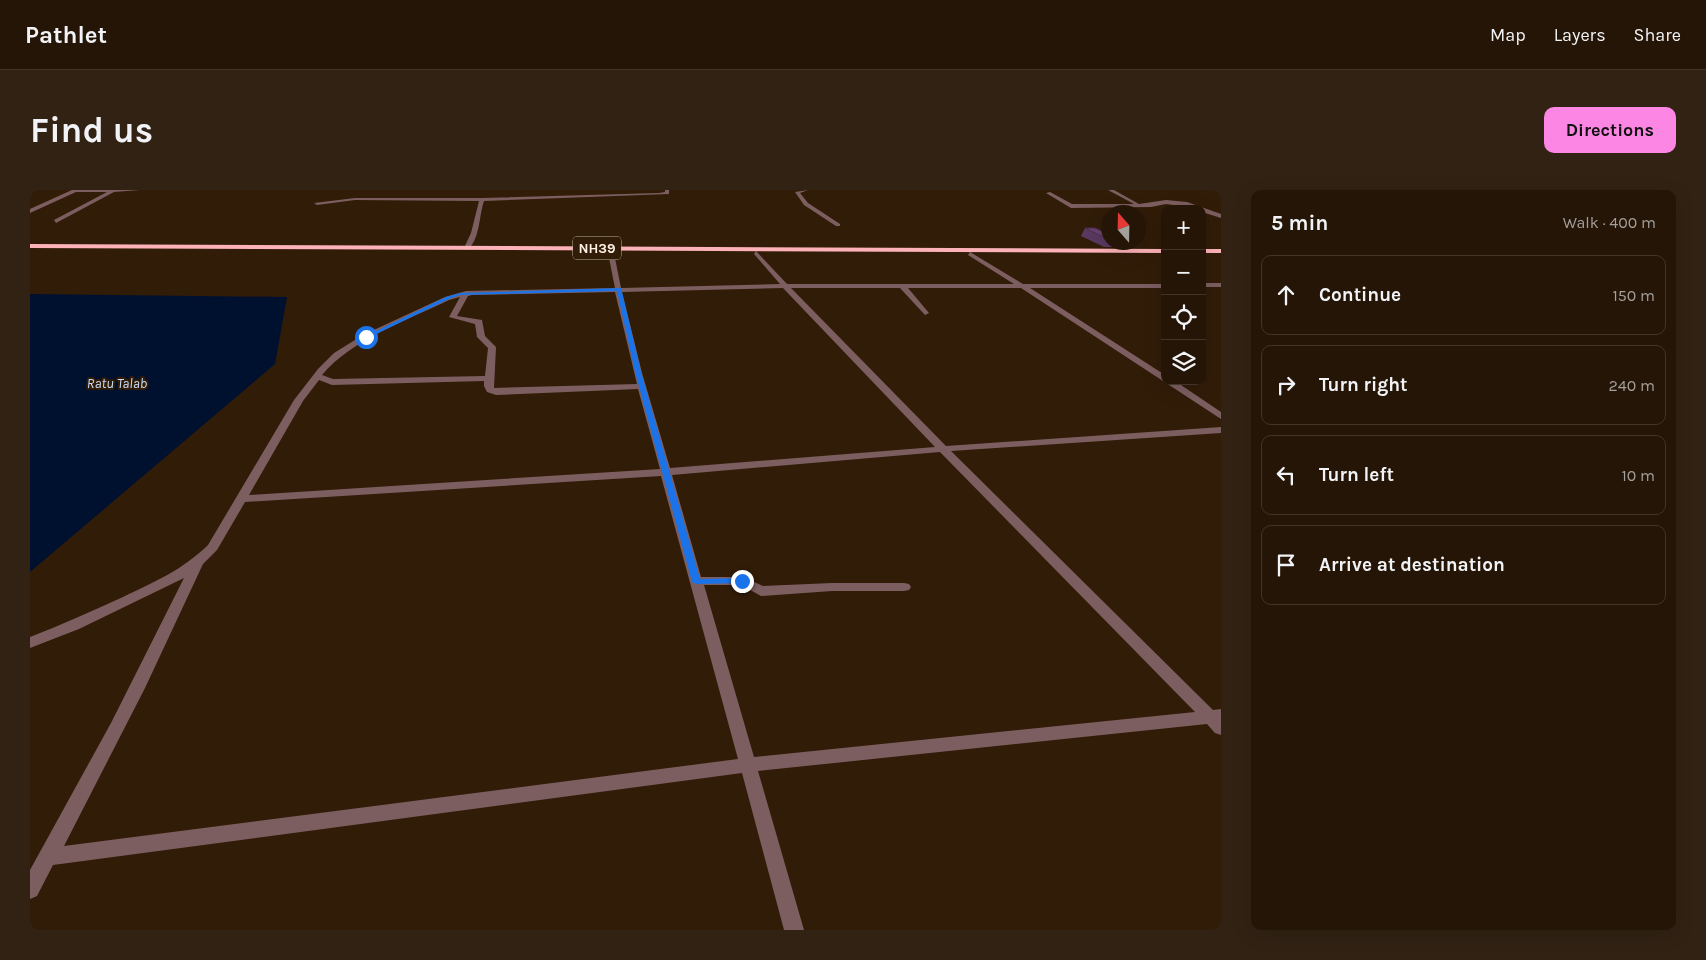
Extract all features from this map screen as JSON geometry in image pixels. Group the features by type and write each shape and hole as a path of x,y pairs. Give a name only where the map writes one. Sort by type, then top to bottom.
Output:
{"highway":[{"name":"NH39","path":"30,246 1161,251"},
{"name":"NH39","path":"30,250 1161,255"},
{"path":"1206,253 1221,253"}],"street":[{"path":"56,221 114,190"},
{"path":"30,211 76,191 138,190"},
{"path":"317,203 354,199 483,200 659,194 667,193 667,190"},
{"path":"806,190 797,192 806,204 838,225"},
{"path":"1110,190 1141,205 1172,202 1184,205"},
{"path":"1048,193 1071,206 1101,206"},
{"path":"466,248 474,232 480,202 483,200"},
{"path":"1206,211 1221,216"},
{"path":"612,253 625,322 642,386 794,930"},
{"path":"756,253 785,286 943,449 1218,720"},
{"path":"970,254 1161,376"},
{"path":"1206,286 1221,285"},
{"path":"30,643 133,598 197,563 213,547 243,499 299,400 317,376 338,355 366,337 447,298 466,293 785,286 1161,286"},
{"path":"903,287 925,313"},
{"path":"466,293 452,317 458,320 476,321 480,324 480,334 492,347 489,389 496,392 642,386"},
{"path":"317,376 332,382 489,378"},
{"path":"1175,385 1221,416"},
{"path":"243,499 666,472 943,449 1221,430"},
{"path":"30,889 99,765 160,646 197,563"},
{"path":"696,582 742,581 749,582 762,591 832,587 904,587"},
{"path":"47,858 747,765 1218,720"}],"water":[{"name":"Ratu Talab","path":"30,294 287,297 275,364 30,572"}],"building":[{"path":"1085,228 1095,228 1101,231 1101,236"}],"route":[{"path":"366,337 447,298 460,294 619,289 625,322 638,372 696,582 742,581"}]}
